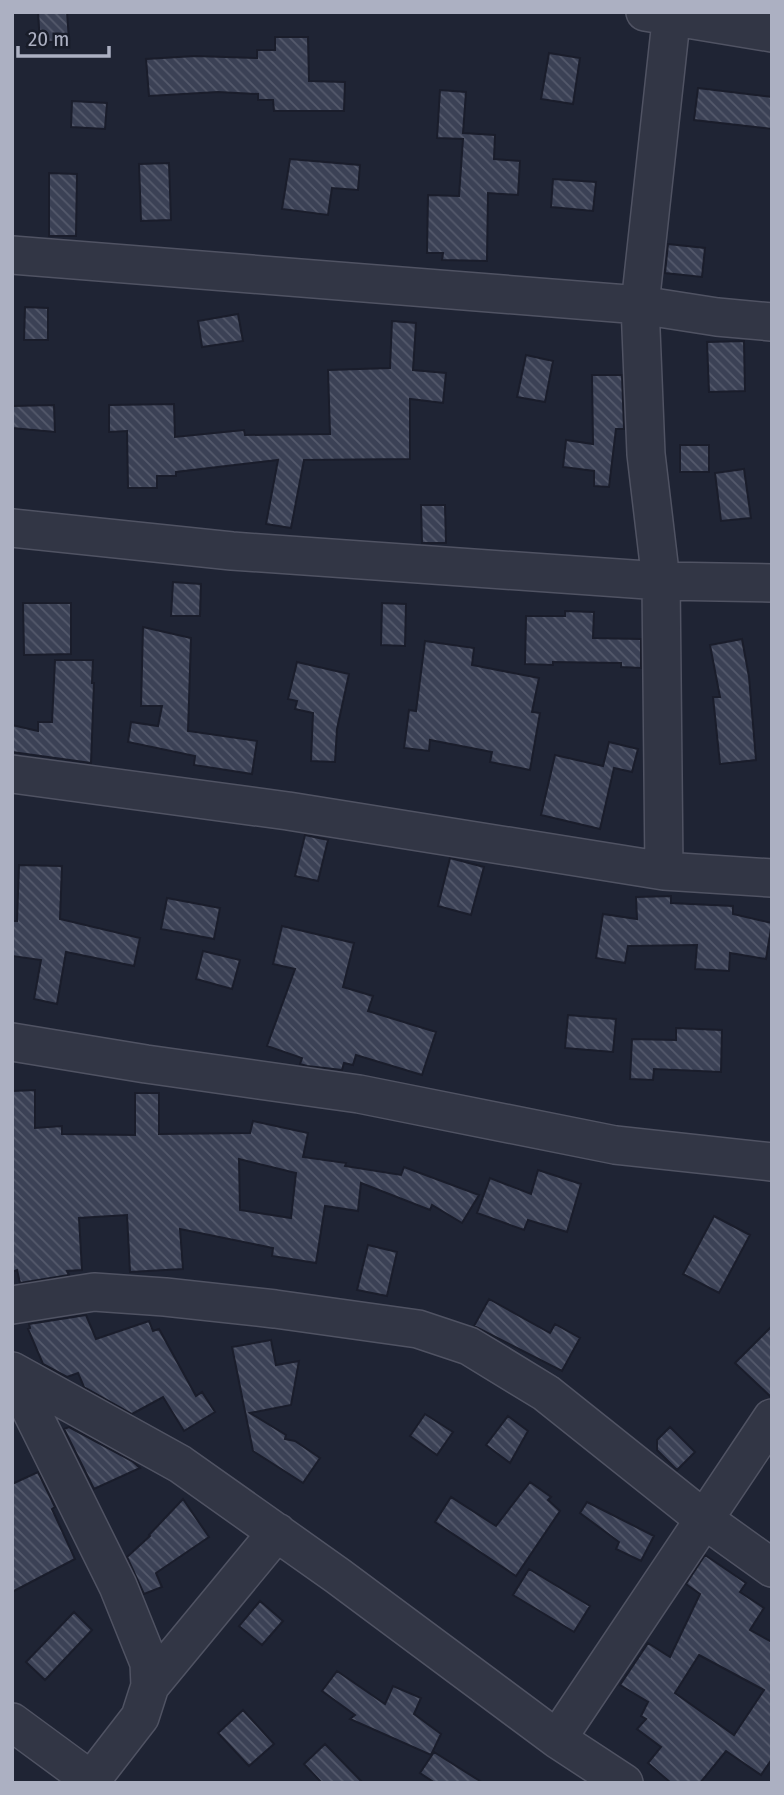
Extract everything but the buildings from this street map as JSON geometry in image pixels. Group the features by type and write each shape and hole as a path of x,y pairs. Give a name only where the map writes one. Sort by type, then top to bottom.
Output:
{"street":[{"path":"664,871 661,581 646,454 640,304 662,14 772,33"},
{"path":"12,256 640,304 716,317 772,321"},
{"path":"12,528 232,551 661,581 772,583"},
{"path":"12,774 288,811 664,871 772,878"},
{"path":"12,1042 359,1094 615,1145 772,1162"},
{"path":"12,1305 94,1292 275,1309 418,1329 469,1346 546,1393 705,1520 772,1568"},
{"path":"12,1371 180,1464 277,1532 557,1739 624,1783"},
{"path":"12,1371 118,1586 149,1663 150,1686 140,1717 92,1782 12,1722"},
{"path":"557,1739 772,1418"},
{"path":"150,1686 277,1532"}]}
